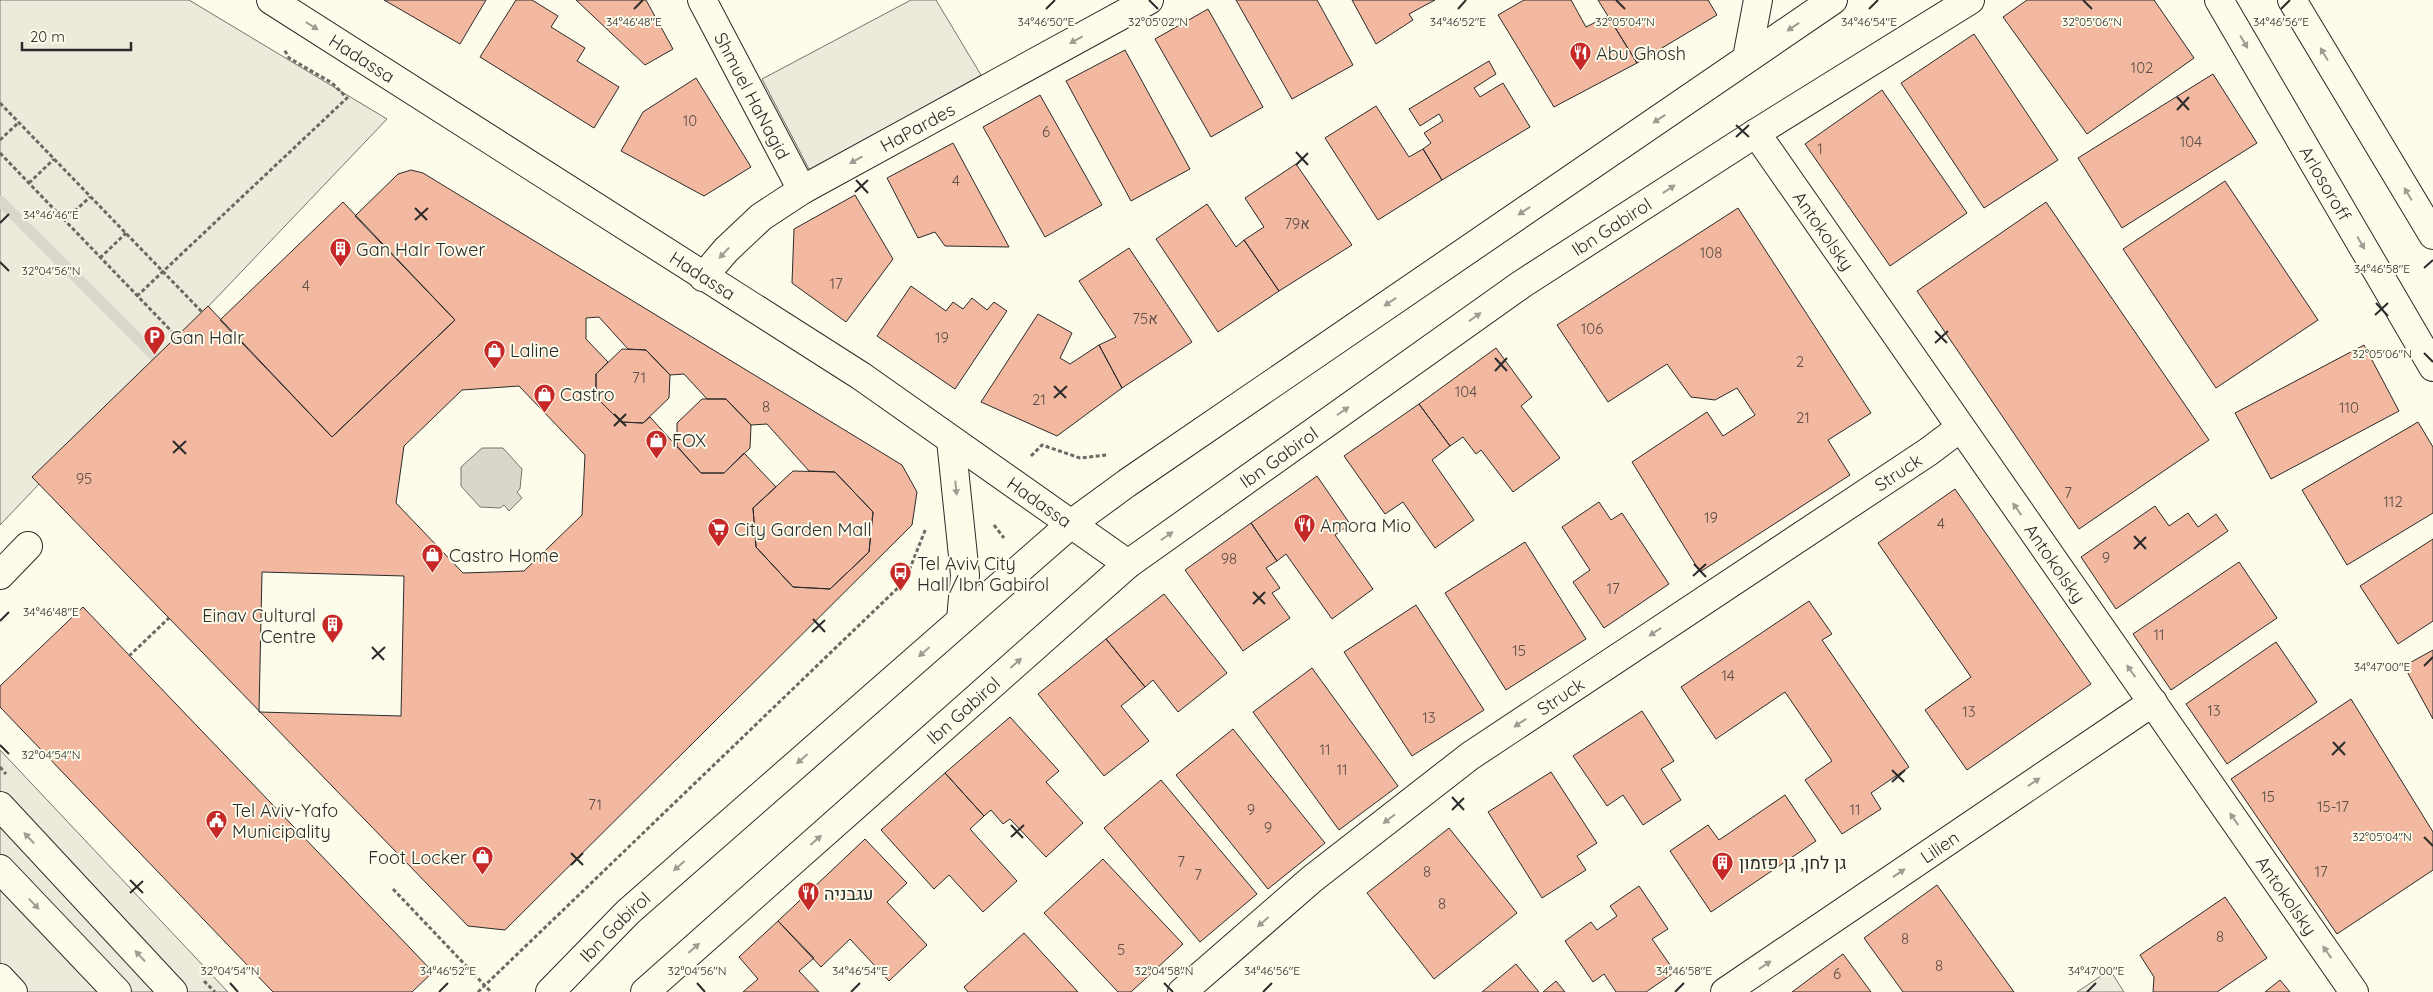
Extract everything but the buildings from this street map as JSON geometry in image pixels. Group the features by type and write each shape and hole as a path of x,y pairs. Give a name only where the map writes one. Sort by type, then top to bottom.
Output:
{"street":[{"name":"Hadassa","path":"271,0 861,376 1128,564"},
{"name":"Shmuel HaNagid","path":"702,0 802,190"},
{"name":"HaPardes","path":"703,277 726,250 761,217 802,190 1149,0"},
{"path":"1747,58 1758,0"},
{"name":"Ibn Gabirol","path":"550,992 628,912 1071,524 1135,477 1833,0"},
{"name":"Ibn Gabirol","path":"650,990 1128,564 1522,284 1756,132 1970,0"},
{"name":"Arlosoroff","path":"2219,0 2433,367"},
{"path":"2292,0 2433,235"},
{"name":"Antokolsky","path":"1756,132 2354,992"},
{"name":"Struck","path":"1182,992 1312,879 1470,756 1928,452 1960,428"},
{"path":"951,440 965,575 961,620"},
{"path":"0,567 28,546 0,576"},
{"name":"Lilien","path":"1724,992 2153,702"},
{"path":"0,806 173,992"},
{"path":"0,869 117,992"},
{"path":"0,978 13,992"}],"path":[{"path":"138,296 347,98 332,83 289,58 280,40"},
{"path":"0,103 202,312"},
{"path":"0,140 18,122"},
{"path":"0,153 178,338"},
{"path":"29,183 54,159"},
{"path":"65,220 90,197"},
{"path":"100,258 126,233"},
{"path":"478,992 905,581"},
{"path":"129,656 169,618"},
{"path":"393,889 492,992"}],"shaded area":[{"path":"0,0 189,0 387,119 0,525"},
{"path":"911,0 936,0 981,75 810,171 762,79"},
{"path":"482,448 503,448 522,469 520,489 517,492 522,498 509,511 504,505 500,508 480,507 461,486 461,467"},
{"path":"0,750 228,992 0,992"},
{"path":"2110,970 2124,992 2077,992"}],"waterway":[{"path":"0,201 156,357"}],"place":[{"name":"Abu Ghosh","path":"1580,72"},
{"name":"Gan HaIr Tower","path":"340,268"},
{"name":"Gan HaIr","path":"154,356"},
{"name":"Laline","path":"494,369"},
{"name":"Castro","path":"544,413"},
{"name":"FOX","path":"656,459"},
{"name":"Amora Mio","path":"1304,544"},
{"name":"City Garden Mall","path":"718,548"},
{"name":"Castro Home","path":"433,574"},
{"name":"Tel Aviv City Hall/Ibn Gabirol","path":"901,592"},
{"name":"Einav Cultural Centre","path":"332,644"},
{"name":"Tel Aviv-Yafo Municipality","path":"216,839"},
{"name":"Foot Locker","path":"483,876"},
{"name":"גן לחן, גן פזמון","path":"1723,881"},
{"name":"עגבניה","path":"808,912"}]}
